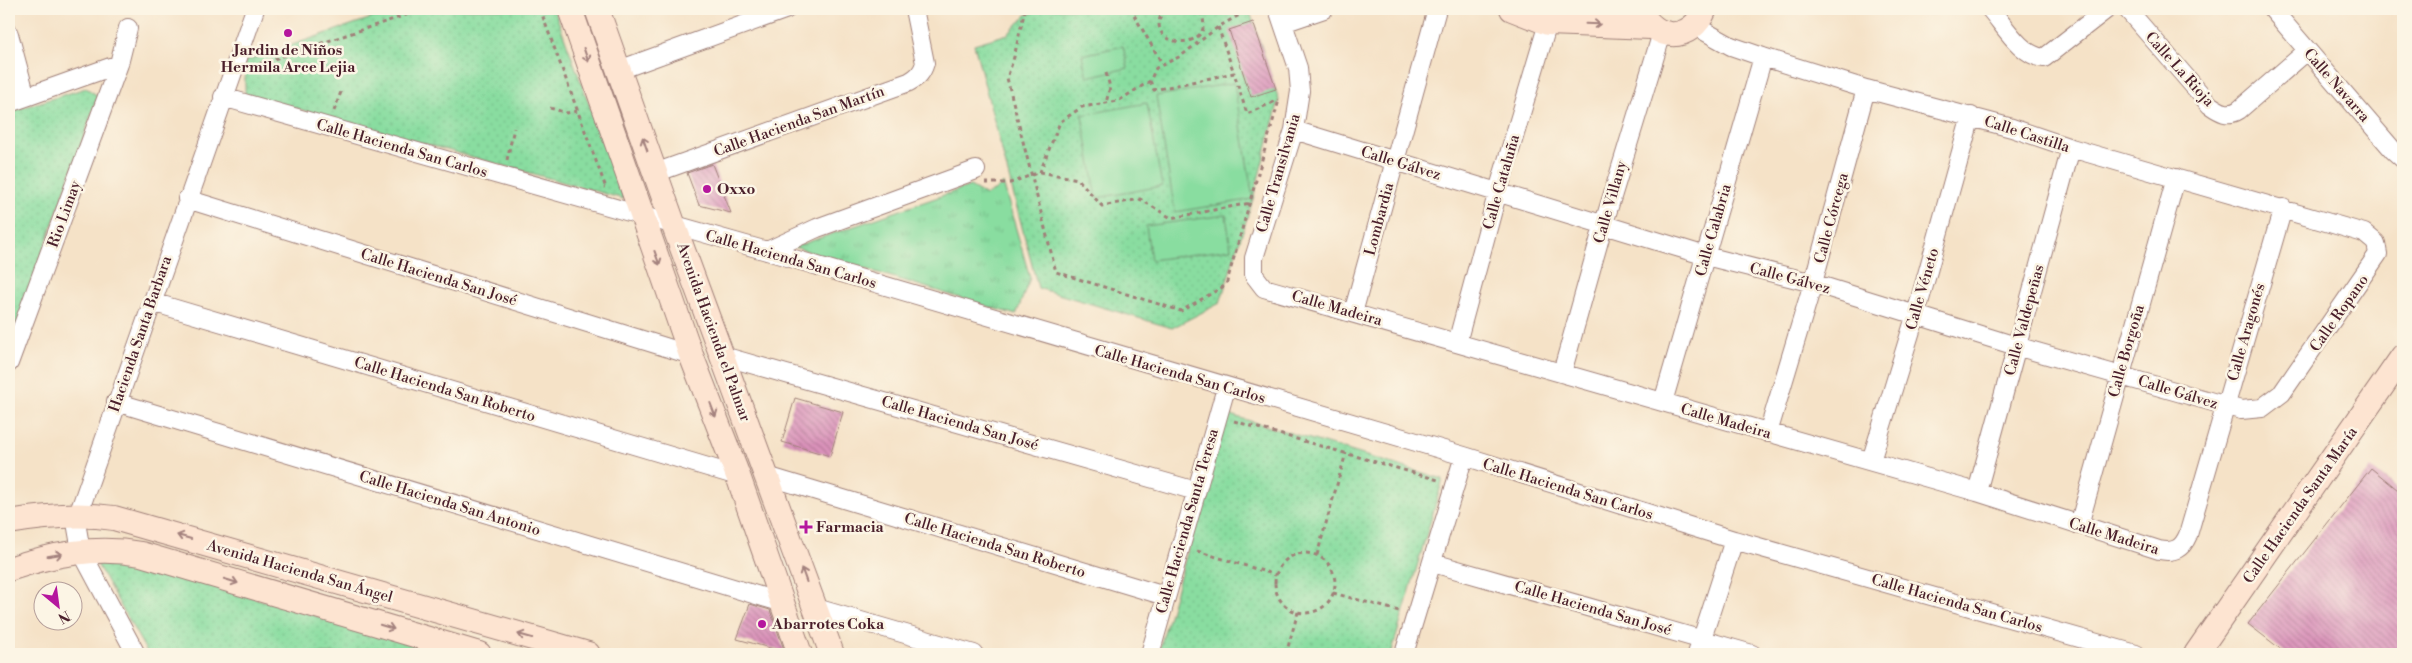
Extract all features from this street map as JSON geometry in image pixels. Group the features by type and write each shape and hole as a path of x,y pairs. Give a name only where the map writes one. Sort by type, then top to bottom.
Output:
{"street":[{"name":"Hacienda Santa Barbara","path":"136,654 80,551 77,528 78,515 255,9"},
{"name":"Avenida Hacienda el Palmar","path":"570,9 691,355 738,476 800,654"},
{"name":"Avenida Hacienda el Palmar","path":"597,9 674,226 724,356 832,654"},
{"path":"619,70 787,9"},
{"name":"Calle Hacienda San Martín","path":"655,173 909,82 923,71 924,54 914,9"},
{"path":"1281,16 1324,9"},
{"name":"Lombardia","path":"1353,313 1437,9"},
{"path":"1512,9 1548,22 1651,23 1673,34 1685,32 1700,17"},
{"path":"1990,9 2023,49 2037,57 2044,58 2107,9"},
{"name":"Calle La Rioja","path":"2127,9 2210,105 2225,114 2233,114 2239,110 2307,51"},
{"name":"Calle Navarra","path":"2272,9 2393,150 2403,159"},
{"name":"Calle Transilvania","path":"1264,288 1254,275 1254,258 1294,130 1300,91 1300,79 1294,55 1281,16"},
{"name":"Calle Castilla","path":"1700,17 1731,46 1763,57 1866,89 1971,116 2071,148 2364,233"},
{"name":"Calle Cataluña","path":"1457,343 1498,191 1548,22"},
{"name":"Calle Villany","path":"1562,373 1604,223 1651,23"},
{"name":"Rio Limay","path":"9,363 119,64 128,28"},
{"path":"9,34 26,97"},
{"name":"Calle Calabria","path":"1663,402 1763,57"},
{"path":"9,103 119,64"},
{"name":"Calle Córcega","path":"1768,433 1814,283 1866,89"},
{"name":"Calle Hacienda San Carlos","path":"223,97 767,251 1226,388 1464,456 1734,540 2136,654"},
{"name":"Calle Véneto","path":"1871,461 1916,314 1971,116"},
{"name":"Calle Gálvez","path":"1294,130 1604,223 1706,256 1814,283 2016,346 2225,406 2241,410 2262,408 2282,393"},
{"name":"Calle Valdepeñas","path":"1977,492 2071,148"},
{"path":"767,251 817,228 976,170"},
{"name":"Calle Borgoña","path":"2079,525 2119,375 2176,178"},
{"name":"Calle Hacienda San José","path":"187,199 691,355"},
{"name":"Calle Aragonés","path":"2185,544 2283,208"},
{"name":"Calle Ropano","path":"2282,393 2375,261 2378,254 2376,243 2364,233"},
{"name":"Calle Madeira","path":"1264,288 1977,492 2159,550 2174,551 2185,544"},
{"name":"Calle Hacienda San Roberto","path":"152,302 738,476"},
{"name":"Calle Hacienda San José","path":"724,356 1196,491"},
{"name":"Calle Hacienda Santa María","path":"2196,654 2403,356"},
{"name":"Calle Hacienda Santa Teresa","path":"1150,654 1165,596 1226,388"},
{"name":"Calle Hacienda San Antonio","path":"116,402 783,603"},
{"path":"1404,654 1434,563 1464,456"},
{"name":"Calle Hacienda San Roberto","path":"767,476 1165,596"},
{"name":"Avenida Hacienda San Ángel","path":"9,522 46,516 78,515 114,518 588,654"},
{"path":"1700,647 1734,540"},
{"name":"Avenida Hacienda San Ángel","path":"9,569 49,556 80,551 115,550 141,554 478,654"},
{"name":"Calle Hacienda San José","path":"1434,563 1700,647 1752,654"},
{"path":"816,608 974,654"}],"path":[{"path":"252,72 256,65 424,9"},
{"path":"540,9 606,188 597,185"},
{"path":"1025,9 1007,78 1056,272 1181,311 1226,285 1282,91"},
{"path":"1164,9 1160,16 1162,31 1172,41 1180,43 1194,39 1199,34 1203,20 1199,9"},
{"path":"1040,172 1060,122 1082,108 1118,101 1150,81 1156,68 1181,56 1218,27 1250,9"},
{"path":"1134,15 1163,65"},
{"path":"1218,27 1247,114 1279,100"},
{"path":"1106,73 1110,87 1106,103"},
{"path":"1150,81 1154,90 1234,73"},
{"path":"334,112 342,89"},
{"path":"550,108 567,113 578,111"},
{"path":"325,109 344,114"},
{"path":"507,160 514,128"},
{"path":"497,157 516,162"},
{"path":"976,170 986,183 1010,183 1040,172 1078,179 1102,206 1140,199 1171,218 1250,203"},
{"path":"1233,420 1438,480 1435,489"},
{"path":"1317,555 1346,453"},
{"path":"1194,550 1276,575"},
{"path":"1307,552 1317,555 1332,568 1335,578 1333,593 1325,605 1317,610 1298,612 1289,609 1277,594 1276,575 1280,565 1287,558 1307,552"},
{"path":"1333,593 1399,611"},
{"path":"1396,620 1402,602"},
{"path":"1286,654 1298,612"}],"green space":[{"path":"398,9 554,9 624,199 245,94 245,61"},
{"path":"1044,9 1249,9 1279,100 1253,199 1220,303 1172,328 1038,288 974,44 1008,34 1026,15"},
{"path":"1123,46 1128,68 1087,77 1082,55"},
{"path":"1234,83 1253,199 1175,212 1156,96"},
{"path":"86,88 98,96 17,325 9,329 9,112"},
{"path":"1147,103 1162,186 1097,198 1082,115"},
{"path":"1003,183 1030,278 1016,315 794,247 970,186 986,195 996,190"},
{"path":"1226,215 1231,249 1151,260 1146,226"},
{"path":"1227,414 1443,479 1391,654 1158,654"},
{"path":"98,556 110,556 447,654 148,654 98,566"}],"building":[{"path":"1253,22 1276,89 1251,97 1229,30"},
{"name":"Oxxo","path":"712,164 731,213 699,205 687,173"},
{"path":"795,398 843,412 830,456 782,442"},
{"path":"2371,468 2403,494 2403,654 2287,654 2248,624"},
{"name":"Abarrotes Coka","path":"750,604 770,610 785,652 737,639"}],"place":[{"name":"Jardin de Niños Hermila Arce Lejia","path":"288,33"},
{"name":"Oxxo","path":"707,189"},
{"name":"Farmacia","path":"806,527"},
{"name":"Abarrotes Coka","path":"762,624"}]}
